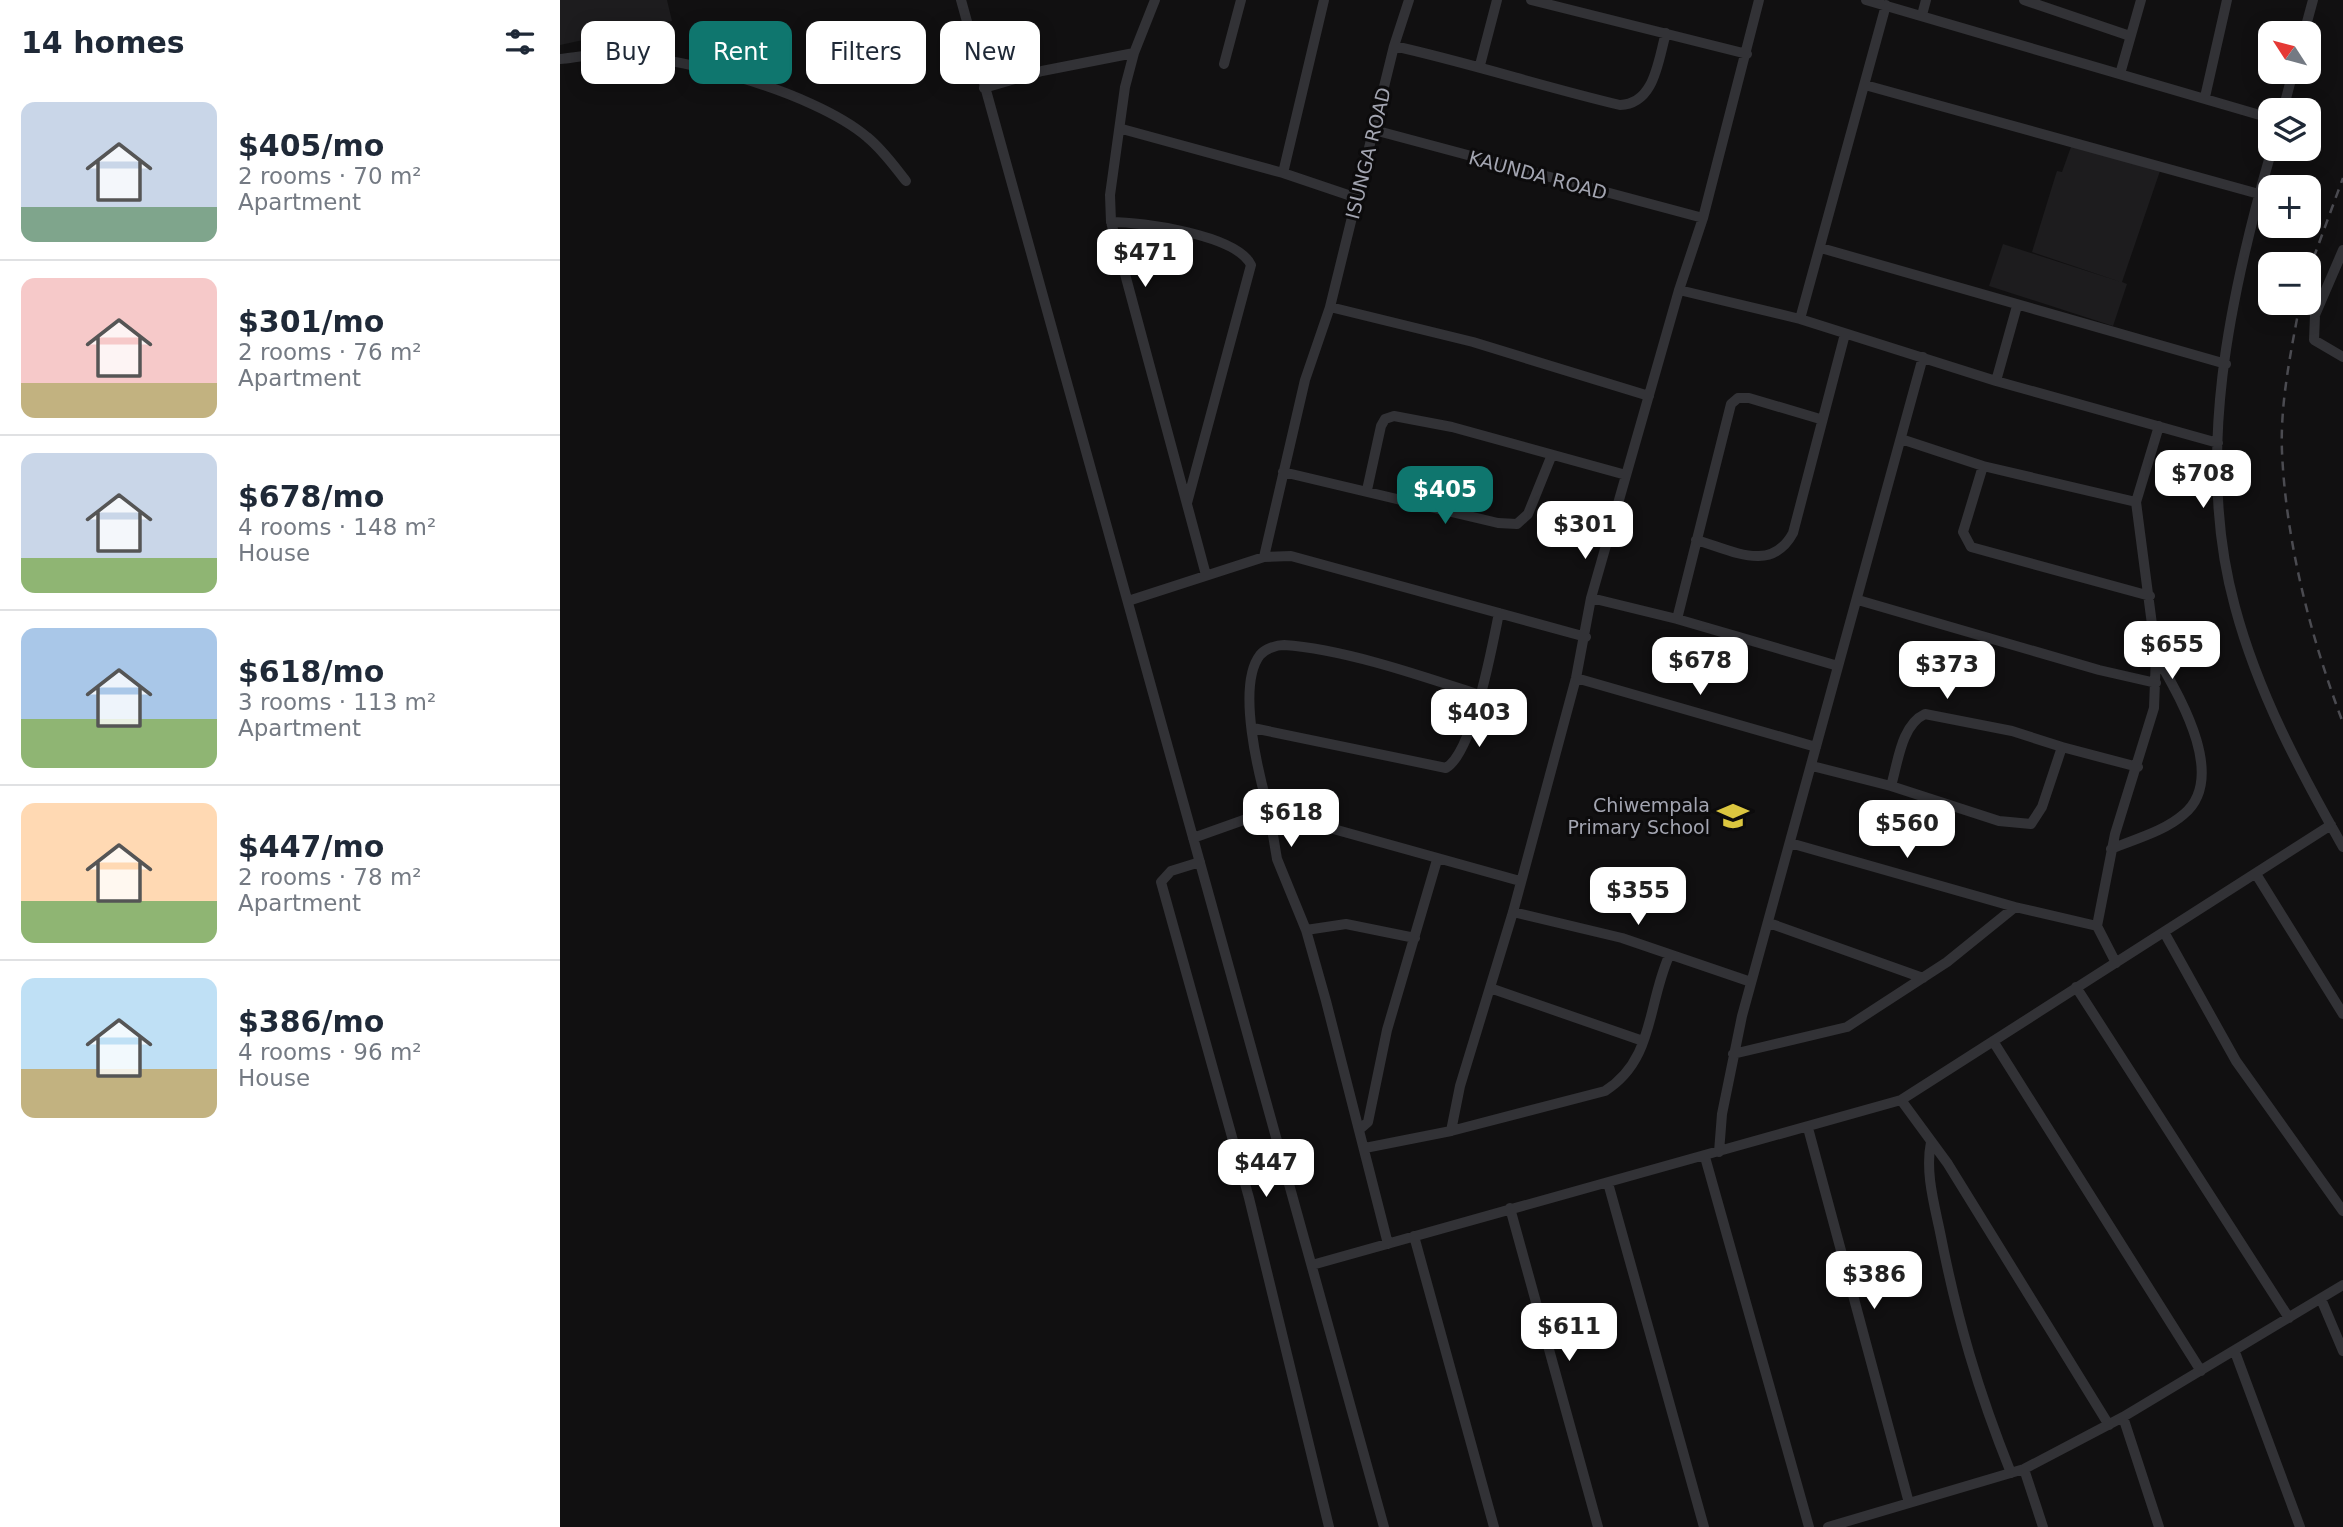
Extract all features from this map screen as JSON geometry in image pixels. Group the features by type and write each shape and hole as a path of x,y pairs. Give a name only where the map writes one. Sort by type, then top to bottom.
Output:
{"street":[{"path":"961,0 1384,1527"},
{"path":"1155,0 1134,52 1125,87 1122,129 1113,171 1111,222 1206,575"},
{"path":"1224,64 1241,0"},
{"path":"1283,173 1324,0"},
{"name":"ISUNGA ROAD","path":"1264,557 1305,380 1330,307 1394,46 1409,0"},
{"path":"1480,65 1497,0"},
{"path":"1531,0 1747,54"},
{"path":"1451,1130 1460,1086 1513,912 1576,678 1586,637 1591,598 1679,290 1703,218 1759,0"},
{"path":"1866,0 2258,114"},
{"path":"1923,15 1926,0"},
{"path":"2024,0 2130,36"},
{"path":"2120,74 2141,0"},
{"path":"2205,97 2227,0"},
{"path":"2307,21 2313,0"},
{"path":"1800,319 1886,5"},
{"path":"1394,46 1480,65 1554,89 1620,105 1632,105 1647,93 1665,33"},
{"path":"984,88 1042,71 1134,52"},
{"path":"560,60 599,55 653,59 712,71 780,91 835,115 866,136 886,155 906,181"},
{"path":"1865,85 2258,194"},
{"path":"1122,129 1283,173 1357,198"},
{"name":"KAUNDA ROAD","path":"1374,130 1703,218"},
{"path":"2258,198 2248,233 2226,364 2218,443 2221,537 2234,607 2270,708 2343,848"},
{"path":"1111,222 1156,226 1237,248 1251,265 1187,503"},
{"path":"1821,248 2226,364"},
{"path":"2343,250 2315,316 2314,340 2343,357"},
{"path":"1679,290 1800,319 1996,381 2218,443"},
{"path":"1996,381 2017,306"},
{"path":"1330,307 1473,342 1649,396"},
{"path":"1696,540 1755,557 1780,552 1793,533 1845,334"},
{"path":"1719,1152 1733,1054 1751,982 1923,357"},
{"path":"1677,619 1731,404 1738,398 1749,398 1821,419"},
{"path":"1367,490 1381,426 1385,419 1394,416 1452,427 1552,457 1626,475"},
{"path":"2116,963 2097,926 2111,849 2154,708 2156,654 2136,502 2159,426"},
{"path":"1901,439 1983,466 2136,502"},
{"path":"1283,472 1497,523 1517,524 1528,514 1552,457"},
{"path":"1983,466 1963,531 1971,547 2150,596"},
{"path":"1128,601 1264,557 1290,556 1586,637"},
{"path":"1591,598 1677,619 1838,666"},
{"path":"1858,600 2099,670 2156,683"},
{"path":"1253,728 1446,768 1460,757 1480,695 1499,613"},
{"path":"1388,1244 1306,930 1277,859 1269,811 1259,776 1249,697 1253,670 1260,654 1281,645 1410,672 1480,695"},
{"path":"2111,849 2182,816 2199,799 2203,784 2200,756 2188,719 2156,654"},
{"path":"1576,678 1816,747"},
{"path":"1891,786 1909,728 1916,718 1925,714 2012,731 2137,767"},
{"path":"1812,766 1891,786 1991,819 2031,824 2042,807 2062,747"},
{"path":"1194,838 1269,811 1520,881"},
{"path":"1312,1265 1901,1100 2331,825"},
{"path":"1790,843 2015,907 2097,926"},
{"path":"1360,1129 1368,1122 1387,1030 1437,860"},
{"path":"1200,862 1171,871 1161,882 1250,1198 1329,1527"},
{"path":"2256,874 2343,1014"},
{"path":"1733,1054 1847,1027 1923,978 2015,907"},
{"path":"1513,912 1622,939 1751,982"},
{"path":"1306,930 1346,923 1415,938"},
{"path":"1769,923 1923,978"},
{"path":"2164,932 2236,1061 2343,1211"},
{"path":"1365,1148 1451,1130 1605,1091 1631,1070 1643,1041 1669,956"},
{"path":"2076,987 2288,1318"},
{"path":"1490,988 1643,1041"},
{"path":"1993,1041 2201,1371"},
{"path":"1901,1100 1948,1164 2109,1425"},
{"path":"1808,1128 1909,1503"},
{"path":"1931,1142 1928,1162 1932,1193 1962,1335 1984,1408 2011,1473"},
{"path":"1705,1157 1809,1527"},
{"path":"1608,1183 1704,1527"},
{"path":"1510,1208 1598,1527"},
{"path":"1413,1236 1494,1527"},
{"path":"1828,1527 2024,1469 2123,1417 2343,1285"},
{"path":"2322,1299 2343,1351"},
{"path":"2235,1352 2300,1527"},
{"path":"2123,1417 2159,1527"},
{"path":"2024,1469 2043,1527"}],"shaded area":[{"path":"560,0 667,0 672,21 581,21 581,40 560,45"},
{"path":"2072,144 2160,171 2122,282 2127,284 2113,326 1989,286 2003,244 2121,282 2032,252 2057,171 2062,172"}],"railway":[{"path":"2316,252 2343,178"},
{"path":"2298,315 2283,415 2284,486 2302,590 2343,723"}],"place":[{"name":"Chiwempala Primary School","path":"1733,816"}]}
